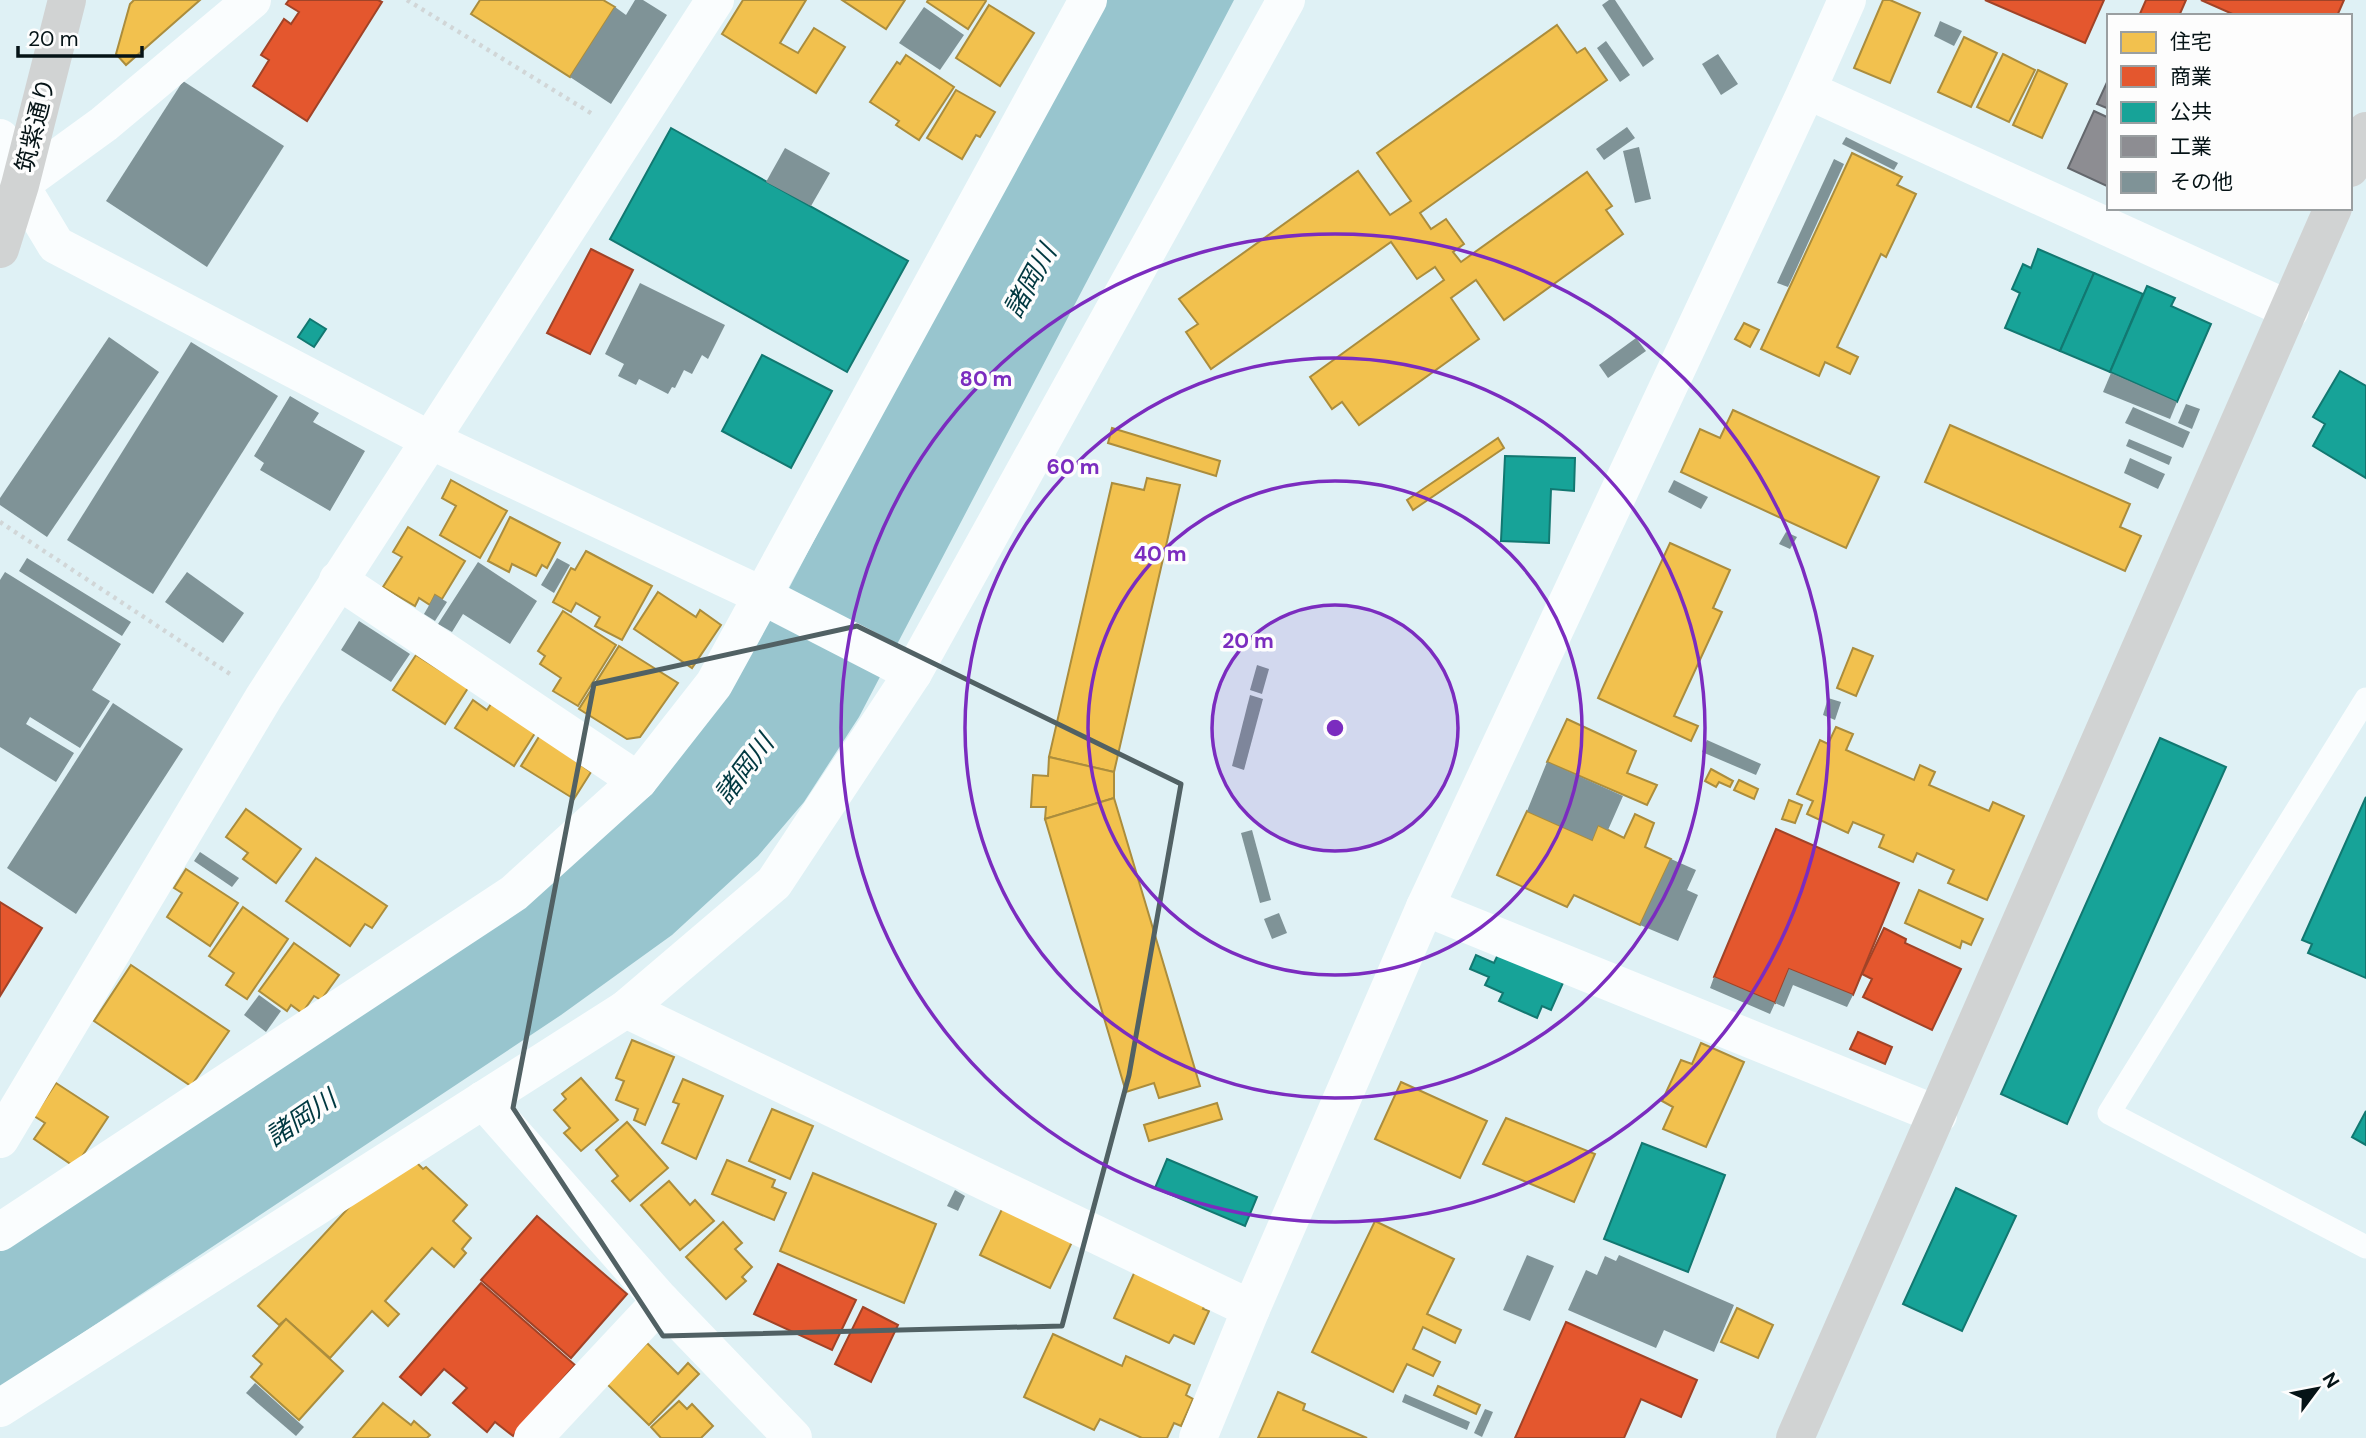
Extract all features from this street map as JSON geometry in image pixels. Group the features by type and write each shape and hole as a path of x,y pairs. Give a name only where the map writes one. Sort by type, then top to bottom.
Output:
{"street":[{"name":"筑紫通り","path":"0,249 10,195 66,0"},
{"path":"10,195 104,124 252,0"},
{"path":"0,1139 264,696 428,439 715,0"},
{"path":"0,1232 514,894 638,781 714,684 1088,0"},
{"path":"0,1408 626,1009 774,883 914,673 1286,0"},
{"path":"1198,1438 1424,907 1847,0"},
{"path":"1807,90 2290,310"},
{"path":"2352,163 2366,131"},
{"path":"0,138 10,195 56,245 428,439 763,596 914,673"},
{"path":"1795,1438 2332,210"},
{"path":"338,580 638,781"},
{"path":"1424,907 1938,1115"},
{"path":"626,1009 1251,1309"},
{"path":"483,1100 661,1301 793,1438"},
{"path":"533,1438 661,1301"}],"lane":[{"path":"2366,699 2109,1113 2366,1247"}],"path":[{"path":"407,0 627,135"},
{"path":"0,522 264,696"}],"highlighted area":[{"path":"857,626 1181,784 1129,1075 1062,1326 663,1336 513,1108 594,684"}],"water":[{"name":"諸岡川","path":"1096,0 1234,0 859,717 804,802 758,856 672,935 561,1015 0,1388 0,1247 568,860 787,592"}],"building: 住宅":[{"path":"134,0 200,0 126,65 116,54 130,4"},
{"path":"480,0 603,0 615,7 570,77 471,14"},
{"path":"743,0 806,0 780,43 798,53 814,28 845,47 816,93 722,34"},
{"path":"842,0 905,0 886,29"},
{"path":"1883,0 1890,0 1920,13 1890,83 1854,68"},
{"path":"986,1 968,29 927,2"},
{"path":"989,5 1034,33 1000,86 956,58"},
{"path":"1557,25 1577,53 1585,48 1607,80 1420,213 1431,229 1446,219 1464,244 1453,252 1461,262 1587,172 1612,206 1606,210 1623,234 1504,320 1476,280 1451,298 1479,339 1359,425 1342,402 1332,409 1310,377 1444,280 1435,267 1417,279 1391,242 1211,369 1186,332 1198,324 1179,299 1358,171 1390,215 1411,201 1377,153"},
{"path":"1964,37 1997,53 1971,107 1938,92"},
{"path":"2003,54 2035,70 2009,122 1977,107"},
{"path":"906,55 954,87 919,140 896,125 899,121 870,102 897,62 900,64"},
{"path":"2038,70 2067,84 2042,138 2013,125"},
{"path":"956,90 995,112 980,137 976,135 962,159 927,138"},
{"path":"1852,153 1902,177 1897,185 1916,194 1886,257 1881,254 1837,347 1858,357 1850,374 1825,362 1819,376 1761,349"},
{"path":"1744,323 1759,330 1750,347 1735,339"},
{"path":"1733,410 1879,477 1846,548 1681,472 1700,429 1720,438"},
{"path":"1950,425 2130,504 2120,527 2141,536 2125,571 1925,482"},
{"path":"1112,428 1220,461 1216,476 1108,443"},
{"path":"1498,438 1504,448 1413,510 1407,500"},
{"path":"1147,478 1180,485 1114,772 1049,757 1112,483 1144,490"},
{"path":"451,480 507,511 480,558 440,535 456,506 442,498"},
{"path":"510,517 560,543 547,568 542,565 536,576 512,564 509,572 488,561"},
{"path":"408,527 465,561 442,599 435,595 430,605 419,598 415,606 383,587 402,557 393,552"},
{"path":"1670,543 1730,570 1713,608 1722,612 1674,716 1698,726 1691,741 1598,698"},
{"path":"586,551 652,586 622,640 595,626 600,617 576,603 571,612 553,602 571,568 575,570"},
{"path":"658,592 696,617 700,610 721,625 692,668 634,629"},
{"path":"563,611 616,645 578,706 553,691 561,678 540,664 545,656 538,651"},
{"path":"619,646 678,683 640,737 627,739 579,709"},
{"path":"1853,648 1873,656 1856,696 1837,688"},
{"path":"416,655 468,688 445,724 393,690"},
{"path":"473,700 487,710 493,701 537,730 514,766 455,728"},
{"path":"1567,719 1636,751 1627,773 1657,785 1647,805 1547,762"},
{"path":"1836,727 1853,734 1846,750 1914,780 1920,765 1935,772 1929,785 1989,811 1993,802 2024,816 1987,900 1948,883 1954,870 1917,853 1913,862 1879,847 1884,835 1853,822 1848,833 1807,814 1813,801 1797,794 1820,740 1828,744"},
{"path":"540,735 591,772 574,799 521,766"},
{"path":"1049,757 1114,772 1114,798 1045,819 1046,807 1031,807 1033,775 1048,776"},
{"path":"1711,769 1733,781 1730,787 1719,782 1716,787 1705,781"},
{"path":"1739,780 1758,789 1754,799 1734,790"},
{"path":"1114,798 1200,1086 1159,1098 1154,1083 1126,1092 1045,819"},
{"path":"1789,800 1802,805 1795,823 1782,819"},
{"path":"246,809 301,849 276,883 243,859 248,853 226,837"},
{"path":"1527,811 1592,840 1598,825 1624,838 1635,814 1654,823 1645,847 1671,859 1640,925 1574,895 1567,907 1497,875"},
{"path":"316,858 387,906 372,928 365,924 350,946 286,901"},
{"path":"186,869 238,903 210,946 167,917 182,893 174,888"},
{"path":"1919,890 1983,919 1971,945 1962,941 1960,948 1905,923"},
{"path":"243,907 288,939 247,999 226,985 234,973 209,956"},
{"path":"294,943 339,975 321,1000 314,996 302,1013 291,1005 287,1011 259,991"},
{"path":"131,965 229,1031 191,1086 94,1021"},
{"path":"632,1040 674,1057 645,1125 634,1120 638,1109 616,1100 624,1081 616,1078"},
{"path":"1701,1043 1744,1062 1706,1147 1663,1129 1673,1107 1662,1101 1681,1060 1692,1064"},
{"path":"581,1078 618,1120 581,1151 564,1133 570,1128 554,1110 566,1099 562,1094"},
{"path":"683,1079 723,1096 696,1159 662,1143 679,1104 673,1102"},
{"path":"1401,1082 1487,1121 1460,1178 1375,1139"},
{"path":"56,1083 108,1117 75,1167 34,1139 45,1123 34,1116"},
{"path":"1217,1103 1222,1119 1149,1141 1144,1125"},
{"path":"772,1109 813,1126 790,1179 749,1161"},
{"path":"1506,1118 1595,1154 1574,1202 1483,1164"},
{"path":"627,1122 668,1168 630,1201 612,1181 618,1176 596,1150"},
{"path":"410,1156 467,1205 453,1221 471,1238 462,1249 466,1253 454,1267 432,1248 385,1301 399,1314 388,1326 372,1311 330,1358 286,1319 279,1325 258,1306 376,1178"},
{"path":"727,1160 775,1180 772,1187 786,1193 774,1220 712,1194"},
{"path":"813,1173 936,1224 904,1303 780,1251"},
{"path":"669,1181 690,1205 695,1200 714,1221 680,1250 641,1205"},
{"path":"1003,1207 1073,1240 1050,1288 980,1255"},
{"path":"1375,1221 1454,1259 1427,1314 1461,1330 1455,1343 1423,1327 1413,1349 1440,1362 1433,1376 1407,1364 1393,1392 1312,1352"},
{"path":"723,1222 742,1243 735,1249 752,1267 742,1277 746,1281 726,1299 686,1257"},
{"path":"1140,1260 1211,1292 1203,1309 1209,1311 1194,1344 1174,1335 1169,1343 1114,1318"},
{"path":"1737,1308 1773,1325 1758,1358 1721,1342"},
{"path":"286,1319 343,1371 299,1420 251,1377 262,1364 253,1356"},
{"path":"1053,1334 1122,1366 1126,1356 1190,1385 1186,1395 1193,1399 1181,1426 1174,1423 1167,1438 1142,1438 1100,1419 1094,1430 1024,1397"},
{"path":"647,1343 678,1374 688,1363 699,1374 649,1425 607,1384"},
{"path":"1438,1386 1480,1405 1476,1414 1434,1395"},
{"path":"1278,1392 1305,1404 1303,1410 1367,1438 1258,1438"},
{"path":"679,1401 687,1409 692,1404 713,1426 701,1438 661,1438 651,1427"},
{"path":"383,1403 411,1425 414,1421 430,1435 427,1438 353,1438"}],"building: 商業":[{"path":"289,0 382,2 307,121 253,86 269,60 261,55 284,19 291,24 299,12 286,4"},
{"path":"1985,0 2104,0 2085,43"},
{"path":"2146,0 2186,0 2180,14 2140,14"},
{"path":"2201,0 2344,0 2338,14 2232,14"},
{"path":"591,249 633,270 590,354 547,333"},
{"path":"1776,829 1899,883 1853,995 1789,969 1775,1003 1714,977"},
{"path":"0,902 42,928 0,996"},
{"path":"1884,928 1906,939 1905,943 1961,969 1932,1030 1863,997 1872,979 1862,974"},
{"path":"1858,1032 1892,1047 1885,1064 1850,1049"},
{"path":"537,1216 627,1294 571,1358 481,1280"},
{"path":"778,1264 856,1300 832,1350 754,1314"},
{"path":"481,1283 575,1365 513,1436 495,1422 487,1432 453,1403 467,1388 444,1369 421,1395 400,1377"},
{"path":"863,1307 898,1325 871,1382 835,1364"},
{"path":"1566,1322 1697,1380 1681,1417 1641,1399 1624,1438 1515,1438"}],"building: 公共":[{"path":"671,128 908,261 847,372 610,239"},
{"path":"2038,249 2094,273 2060,351 2005,328 2020,293 2012,289 2023,264 2031,268"},
{"path":"2094,273 2143,294 2110,372 2060,351"},
{"path":"2147,286 2175,298 2171,306 2211,324 2177,402 2110,372"},
{"path":"310,319 326,329 314,347 298,337"},
{"path":"762,355 832,391 791,468 722,431"},
{"path":"2340,371 2366,386 2366,478 2313,446 2325,424 2313,417"},
{"path":"1505,456 1575,458 1574,491 1551,489 1549,543 1501,541"},
{"path":"2160,738 2226,767 2067,1124 2001,1094"},
{"path":"2366,797 2366,978 2308,953 2312,944 2302,940"},
{"path":"1502,946 1566,976 1551,1010 1542,1006 1537,1018 1499,1001 1503,993 1485,985 1489,977 1470,969 1476,955 1494,963"},
{"path":"2366,1111 2366,1145 2352,1137"},
{"path":"1642,1143 1725,1175 1688,1272 1604,1239"},
{"path":"1167,1159 1257,1197 1245,1226 1155,1188"},
{"path":"1956,1188 2016,1216 1962,1331 1903,1304"}],"building: 工業":[{"path":"2107,82 2107,108 2097,104"},
{"path":"2094,111 2107,117 2107,186 2068,168"}],"building: その他":[{"path":"635,0 643,0 667,15 611,104 570,77 615,7 626,15"},
{"path":"1609,0 1615,0 1654,59 1643,67 1602,5"},
{"path":"924,7 964,35 940,70 899,43"},
{"path":"1940,21 1962,31 1954,46 1934,36"},
{"path":"1606,41 1630,75 1620,82 1597,48"},
{"path":"1718,54 1738,84 1721,95 1702,64"},
{"path":"183,81 284,146 207,267 106,201"},
{"path":"1627,127 1635,138 1604,160 1596,149"},
{"path":"1846,137 1898,163 1894,170 1842,144"},
{"path":"1639,147 1651,199 1635,203 1623,151"},
{"path":"785,148 830,173 811,206 766,182"},
{"path":"1834,159 1844,164 1788,287 1777,283"},
{"path":"640,283 725,325 708,359 702,355 692,374 684,370 675,388 672,387 668,394 639,379 636,385 618,376 624,364 605,354"},
{"path":"109,337 159,372 47,537 0,505 0,498"},
{"path":"1636,338 1646,351 1608,378 1599,365"},
{"path":"191,342 278,396 153,594 67,540"},
{"path":"2111,373 2177,402 2170,419 2103,392"},
{"path":"290,396 319,413 313,422 365,451 330,511 260,470 264,463 254,456"},
{"path":"2186,404 2200,409 2192,429 2178,423"},
{"path":"2133,407 2190,432 2183,448 2125,423"},
{"path":"2129,439 2172,457 2169,465 2126,446"},
{"path":"2130,458 2165,474 2158,489 2124,473"},
{"path":"1674,480 1708,497 1701,509 1668,492"},
{"path":"1786,532 1797,537 1790,549 1779,544"},
{"path":"27,558 131,622 122,636 19,571"},
{"path":"557,558 570,565 554,593 541,585"},
{"path":"478,562 537,601 510,644 463,614 452,632 438,624"},
{"path":"5,572 121,644 92,690 110,701 80,748 30,717 26,724 74,753 56,782 0,747 0,580"},
{"path":"187,572 244,613 223,643 165,602"},
{"path":"435,595 447,602 435,621 424,614"},
{"path":"359,621 410,654 391,682 341,650"},
{"path":"1257,665 1269,669 1262,694 1250,690"},
{"path":"1250,695 1263,699 1244,770 1232,766"},
{"path":"1828,698 1841,702 1835,720 1823,715"},
{"path":"113,703 183,749 76,914 7,868"},
{"path":"1707,740 1761,764 1756,775 1702,752"},
{"path":"1547,762 1623,796 1608,830 1598,825 1592,840 1527,811"},
{"path":"1252,830 1271,900 1260,903 1241,833"},
{"path":"200,852 239,878 232,887 194,861"},
{"path":"1671,859 1696,870 1687,890 1698,895 1678,941 1640,925"},
{"path":"1279,913 1287,933 1272,939 1264,919"},
{"path":"1789,969 1853,995 1847,1007 1793,985 1784,1007 1775,1003"},
{"path":"1714,977 1775,1003 1770,1014 1710,988"},
{"path":"259,995 281,1011 266,1032 244,1015"},
{"path":"955,1190 965,1196 958,1211 947,1206"},
{"path":"1527,1255 1554,1266 1530,1321 1503,1310"},
{"path":"1619,1255 1734,1305 1714,1352 1664,1330 1656,1348 1568,1310 1586,1270 1597,1275 1605,1256 1616,1261"},
{"path":"255,1383 304,1427 296,1436 246,1393"},
{"path":"1405,1394 1470,1422 1467,1430 1402,1402"},
{"path":"1485,1409 1493,1412 1482,1437 1474,1433"}]}
